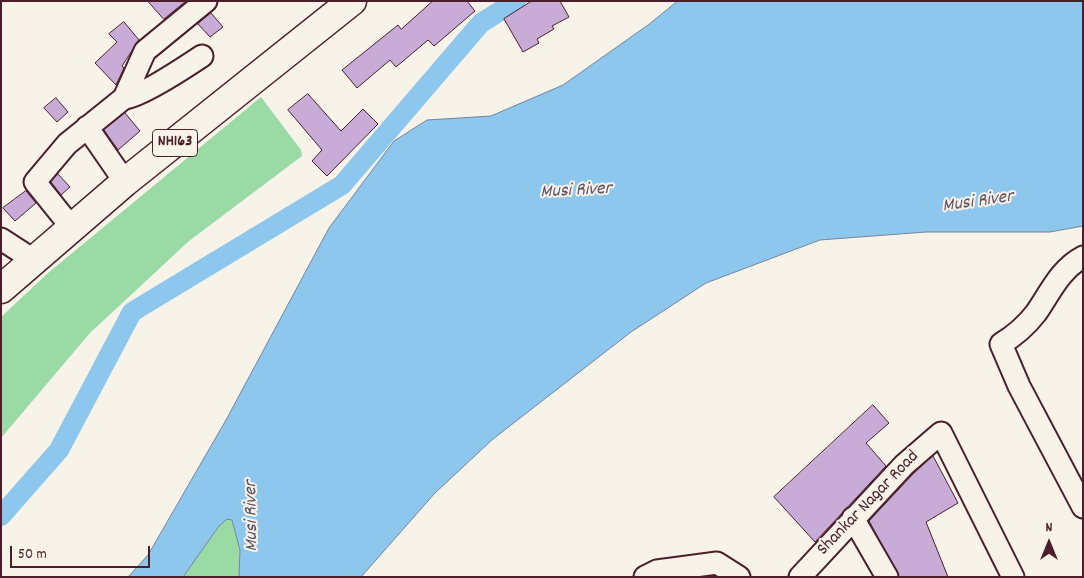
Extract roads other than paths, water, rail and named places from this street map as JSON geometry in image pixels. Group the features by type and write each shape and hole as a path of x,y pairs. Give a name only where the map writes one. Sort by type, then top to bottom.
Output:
{"highway":[{"name":"NH163","path":"1,289 125,182 352,1"}],"street":[{"path":"72,228 35,182 67,144 124,98 145,51 206,1"},
{"path":"124,98 132,98 159,81 171,77 202,56"},
{"path":"87,127 125,182"},
{"path":"1,239 35,261"},
{"path":"1083,257 1073,262 1046,294 1036,313 1015,335 1000,344 1083,508"},
{"name":"Shankar Nagar Road","path":"800,577 904,465 941,433 1013,577"},
{"path":"853,518 887,577"},
{"path":"646,577 657,571 717,563 739,577"}],"water":[{"name":"Musi River","path":"678,1 1083,1 1083,226 1050,232 926,232 820,240 706,283 631,332 493,439 435,493 361,577 239,577 240,550 232,520 227,519 219,526 183,577 128,577 148,555 226,420 329,228 394,141 427,120 491,116 563,85 648,25"}],"waterway":[{"path":"1,516 59,450 132,312 342,185 481,23 516,1"}]}
